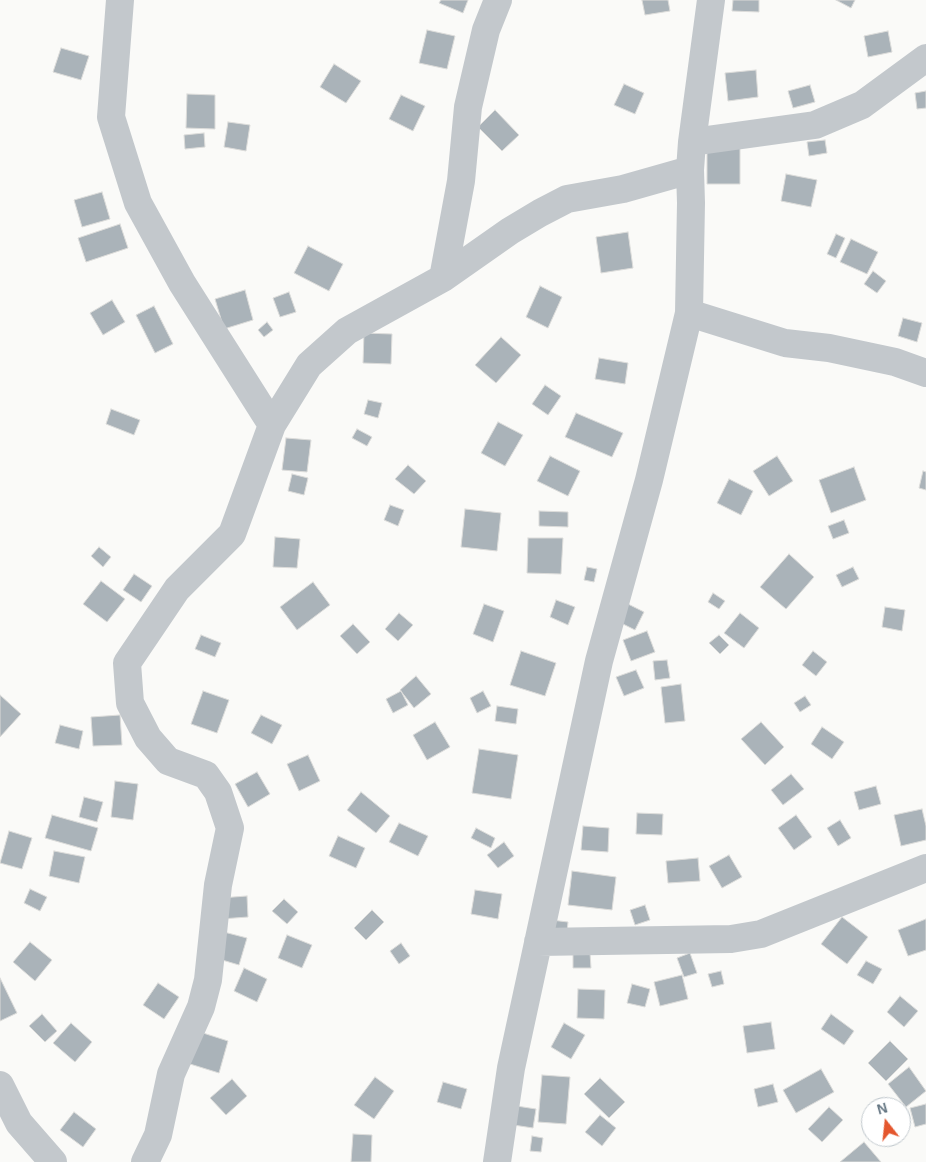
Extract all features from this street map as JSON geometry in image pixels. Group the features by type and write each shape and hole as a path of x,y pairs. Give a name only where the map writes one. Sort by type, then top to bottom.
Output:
{"street":[{"path":"120,0 110,117 138,203 182,283 272,425"},
{"path":"443,278 461,181 468,107 486,30 498,0"},
{"path":"498,1162 511,1068 599,661 649,480 689,312 690,170 710,0"},
{"path":"692,142 815,124 862,105 926,58"},
{"path":"145,1162 158,1135 171,1074 201,1007 208,980 218,885 230,828 218,792 206,775 168,761 148,738 130,703 128,663 177,589 232,534 272,425 309,365 348,331 443,278 510,230 567,199 623,189 690,170"},
{"path":"689,312 785,343 829,348 895,362 926,373"},
{"path":"538,942 731,939 760,934 926,868"},
{"path":"0,1085 19,1123 53,1162"}],"building":[{"path":"441,0 468,0 463,13 439,3"},
{"path":"642,0 668,0 670,11 645,15"},
{"path":"733,0 759,0 759,12 732,11"},
{"path":"836,0 855,0 851,8"},
{"path":"427,30 455,36 447,69 419,63"},
{"path":"888,31 892,52 868,57 864,36"},
{"path":"61,48 89,56 81,80 53,72"},
{"path":"334,64 361,81 346,103 320,87"},
{"path":"756,70 758,97 728,101 725,73"},
{"path":"624,84 644,93 635,114 614,105"},
{"path":"810,85 815,102 793,108 788,91"},
{"path":"926,91 926,108 917,109 915,93"},
{"path":"187,94 215,95 215,129 186,128"},
{"path":"401,95 425,106 413,131 389,119"},
{"path":"495,110 519,135 502,151 478,127"},
{"path":"228,122 250,125 246,151 224,147"},
{"path":"204,133 205,147 185,149 184,135"},
{"path":"825,140 827,153 809,156 807,142"},
{"path":"707,148 740,148 740,184 707,184"},
{"path":"786,174 817,180 811,207 781,201"},
{"path":"102,192 110,219 82,227 74,200"},
{"path":"120,224 128,248 86,262 78,238"},
{"path":"628,232 633,268 601,273 596,237"},
{"path":"836,234 845,238 836,258 827,254"},
{"path":"851,239 878,252 867,274 840,262"},
{"path":"308,246 343,264 329,291 294,273"},
{"path":"873,271 886,281 877,293 864,284"},
{"path":"540,286 562,297 548,328 526,317"},
{"path":"245,290 253,320 224,329 215,299"},
{"path":"289,292 296,312 280,317 273,298"},
{"path":"112,300 125,322 103,335 90,313"},
{"path":"154,306 173,344 155,353 136,315"},
{"path":"903,318 922,323 917,342 898,336"},
{"path":"267,322 273,330 264,337 258,330"},
{"path":"364,333 392,334 391,364 363,363"},
{"path":"501,337 521,355 496,383 475,365"},
{"path":"599,358 628,363 625,384 595,379"},
{"path":"545,385 561,396 548,415 532,404"},
{"path":"368,400 382,403 378,418 364,414"},
{"path":"111,409 140,420 134,435 106,424"},
{"path":"576,413 623,433 612,457 565,437"},
{"path":"498,422 523,435 505,466 481,453"},
{"path":"357,429 372,437 367,446 352,438"},
{"path":"286,438 311,440 307,472 282,470"},
{"path":"550,456 580,471 568,496 537,481"},
{"path":"777,456 793,481 769,496 753,471"},
{"path":"408,465 426,481 414,494 395,479"},
{"path":"854,467 866,500 831,513 819,480"},
{"path":"923,471 926,472 926,490 919,488"},
{"path":"292,474 308,478 304,495 288,491"},
{"path":"729,479 753,491 741,515 717,503"},
{"path":"390,505 404,510 398,526 384,520"},
{"path":"465,509 501,513 497,551 461,547"},
{"path":"539,511 568,512 568,527 539,526"},
{"path":"844,520 849,533 833,539 828,526"},
{"path":"275,537 300,539 297,568 273,567"},
{"path":"528,538 563,538 561,574 527,573"},
{"path":"99,547 111,557 103,567 91,556"},
{"path":"789,554 814,577 786,609 760,587"},
{"path":"587,567 597,569 594,582 584,580"},
{"path":"853,567 859,579 842,587 836,575"},
{"path":"134,574 152,586 141,602 123,590"},
{"path":"101,581 125,599 107,622 83,604"},
{"path":"313,582 330,605 297,630 280,607"},
{"path":"713,593 725,601 719,609 708,602"},
{"path":"556,600 575,607 568,625 550,617"},
{"path":"484,604 504,611 493,642 473,634"},
{"path":"628,604 644,612 635,630 619,622"},
{"path":"885,607 905,610 902,631 882,627"},
{"path":"399,613 413,625 398,641 385,629"},
{"path":"740,613 759,628 744,648 724,633"},
{"path":"353,624 370,642 357,654 340,636"},
{"path":"647,631 655,652 631,661 623,640"},
{"path":"201,635 221,643 215,657 195,649"},
{"path":"719,635 729,645 720,654 709,643"},
{"path":"521,651 556,663 545,696 510,685"},
{"path":"813,651 827,662 816,676 802,665"},
{"path":"667,660 670,678 655,680 653,661"},
{"path":"636,670 644,688 624,696 616,677"},
{"path":"416,676 431,694 414,708 400,690"},
{"path":"681,684 685,721 665,723 661,687"},
{"path":"203,691 229,700 217,733 191,724"},
{"path":"401,691 408,705 393,713 386,699"},
{"path":"483,691 491,706 477,713 470,698"},
{"path":"0,695 21,714 0,737"},
{"path":"805,696 811,705 800,712 794,703"},
{"path":"497,706 518,709 516,724 495,721"},
{"path":"120,715 122,745 93,746 91,717"},
{"path":"261,715 282,725 272,744 251,733"},
{"path":"435,722 450,747 427,760 413,735"},
{"path":"761,722 784,747 765,765 741,739"},
{"path":"60,725 83,731 79,749 55,743"},
{"path":"822,727 844,742 832,759 811,744"},
{"path":"479,749 518,755 511,799 472,793"},
{"path":"308,755 320,781 299,791 287,764"},
{"path":"257,772 270,794 248,807 235,784"},
{"path":"791,774 804,789 783,805 771,790"},
{"path":"115,781 138,784 133,820 111,817"},
{"path":"876,786 881,804 859,810 854,792"},
{"path":"361,792 390,816 376,833 347,810"},
{"path":"84,797 103,802 97,822 79,817"},
{"path":"922,809 926,826 926,840 901,846 894,815"},
{"path":"637,813 663,814 662,835 636,834"},
{"path":"52,815 98,828 91,851 45,838"},
{"path":"796,815 812,837 794,850 778,828"},
{"path":"840,820 851,838 838,846 827,828"},
{"path":"399,823 428,836 418,856 389,842"},
{"path":"583,826 609,828 608,852 581,850"},
{"path":"476,828 495,838 491,848 471,838"},
{"path":"9,831 32,838 22,869 0,863"},
{"path":"338,836 365,848 356,868 329,856"},
{"path":"504,842 514,856 498,868 487,855"},
{"path":"54,851 85,857 79,883 49,876"},
{"path":"729,855 742,877 722,888 709,866"},
{"path":"698,858 700,881 668,883 666,861"},
{"path":"572,871 616,877 612,910 568,905"},
{"path":"30,889 47,897 40,911 24,903"},
{"path":"475,890 502,894 498,919 471,914"},
{"path":"247,896 248,917 221,919 220,898"},
{"path":"284,899 298,912 287,924 272,911"},
{"path":"645,905 650,920 635,925 630,910"},
{"path":"372,910 384,922 366,940 354,928"},
{"path":"842,917 868,937 847,964 821,944"},
{"path":"926,919 926,950 908,956 898,930"},
{"path":"551,920 568,922 567,932 550,929"},
{"path":"220,931 247,938 239,965 212,957"},
{"path":"287,935 312,945 302,968 278,958"},
{"path":"30,942 52,960 35,981 13,962"},
{"path":"401,943 410,956 399,964 390,951"},
{"path":"590,953 591,968 573,968 573,954"},
{"path":"690,953 697,973 684,977 677,958"},
{"path":"866,961 882,969 873,984 857,975"},
{"path":"244,968 267,979 257,1002 234,991"},
{"path":"721,971 724,984 712,987 708,974"},
{"path":"682,975 688,999 660,1006 654,982"},
{"path":"0,978 17,1013 0,1021"},
{"path":"158,983 179,997 164,1019 143,1005"},
{"path":"632,984 650,989 645,1007 627,1003"},
{"path":"578,989 605,990 604,1019 577,1018"},
{"path":"900,996 918,1011 904,1027 887,1012"},
{"path":"42,1014 57,1031 45,1042 29,1026"},
{"path":"831,1014 854,1031 844,1045 821,1029"},
{"path":"771,1022 775,1049 747,1053 743,1026"},
{"path":"71,1023 92,1042 75,1062 53,1043"},
{"path":"564,1023 585,1035 571,1059 551,1047"},
{"path":"200,1032 228,1041 219,1073 190,1064"},
{"path":"890,1041 908,1059 886,1081 868,1063"},
{"path":"909,1067 926,1091 911,1103 911,1097 898,1097 888,1084"},
{"path":"821,1069 834,1092 796,1113 783,1090"},
{"path":"542,1075 570,1077 566,1124 538,1122"},
{"path":"375,1077 394,1091 374,1119 354,1105"},
{"path":"600,1078 625,1102 609,1118 584,1094"},
{"path":"232,1079 247,1096 226,1115 210,1098"},
{"path":"443,1082 467,1089 461,1109 437,1102"},
{"path":"773,1084 778,1102 758,1107 754,1089"},
{"path":"926,1104 926,1124 915,1127 911,1108"},
{"path":"510,1105 536,1109 533,1128 507,1124"},
{"path":"829,1107 843,1120 822,1142 808,1129"},
{"path":"74,1112 96,1129 83,1147 60,1130"},
{"path":"600,1115 616,1128 602,1146 585,1132"},
{"path":"353,1134 372,1135 371,1162 351,1162"},
{"path":"532,1136 543,1138 541,1152 530,1151"},
{"path":"861,1144 861,1147 868,1147 881,1162 840,1162"}]}
